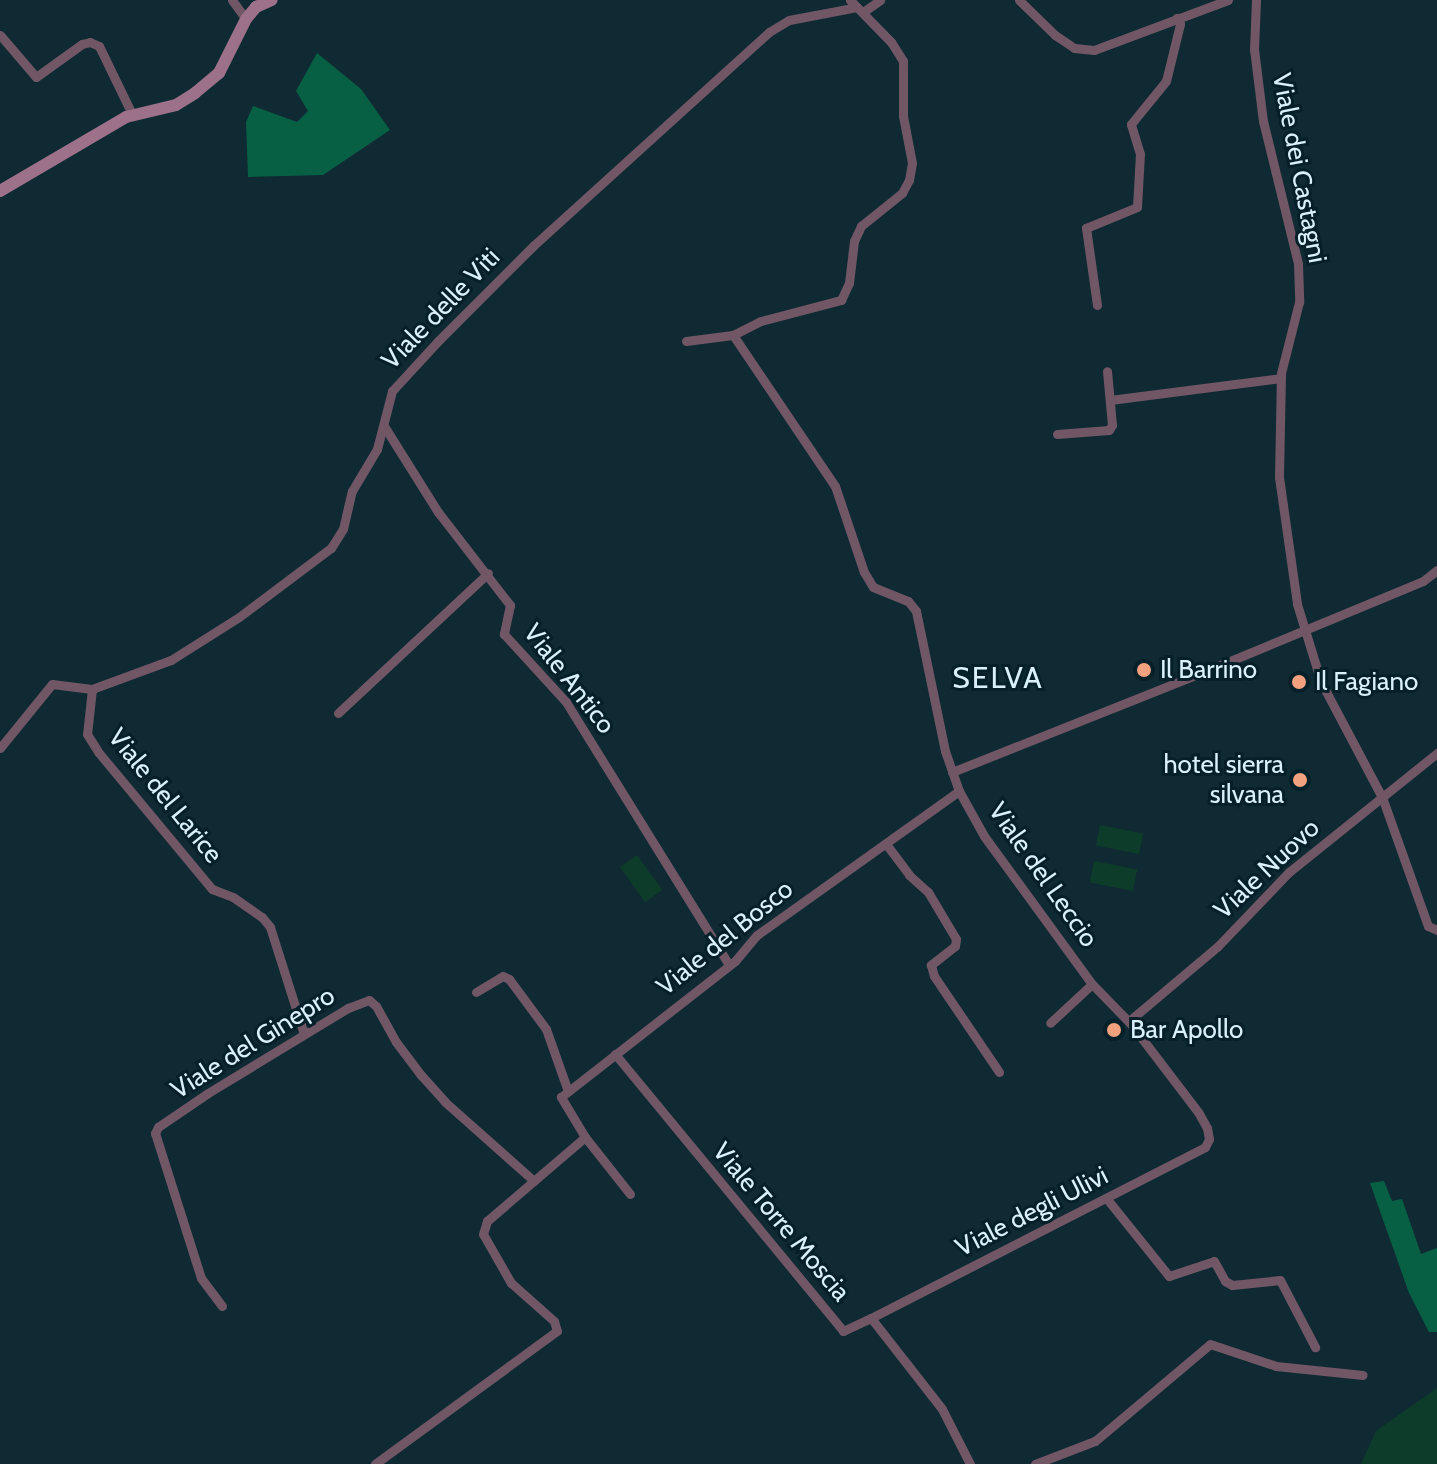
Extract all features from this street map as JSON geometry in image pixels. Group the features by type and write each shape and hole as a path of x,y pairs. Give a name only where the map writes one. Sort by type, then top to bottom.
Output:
{"street":[{"path":"232,0 246,19"},
{"path":"0,191 133,116 176,105 219,73 246,19 256,7 272,0"},
{"path":"686,341 733,335 761,321 841,300 849,283 854,241 861,226 902,193 909,180 912,163 903,116 903,61 857,6 880,0"},
{"path":"1019,0 1055,35 1074,48 1094,50 1228,0"},
{"name":"Viale dei Castagni","path":"1256,0 1254,49 1263,121 1298,264 1299,302 1281,378 1279,477 1304,628 1321,682 1382,797 1428,926 1437,930"},
{"name":"Viale delle Viti","path":"0,748 52,684 92,689 171,660 239,617 331,548 343,529 352,491 377,449 392,391 438,341 533,246 769,32 789,20 857,6"},
{"path":"1097,305 1086,228 1137,207 1140,154 1131,124 1166,81 1180,24 1177,18"},
{"path":"0,35 36,77 82,44 90,42 99,46 133,116"},
{"name":"Viale del Leccio","path":"733,335 835,486 864,572 873,587 908,601 916,611 952,772 984,836 1092,984 1129,1021 1198,1112 1209,1139"},
{"path":"1057,434 1109,430 1107,371"},
{"path":"1110,400 1281,378"},
{"name":"Viale Antico","path":"383,425 438,512 510,605 504,634 566,702 729,965"},
{"path":"952,772 1423,581 1437,570"},
{"path":"338,713 488,573"},
{"name":"Viale del Larice","path":"92,689 87,734 99,753 212,889 233,897 262,917 270,927 304,1034"},
{"name":"Viale Nuovo","path":"1129,1021 1217,947 1289,872 1437,753"},
{"name":"Viale del Bosco","path":"568,1091 729,965 757,935 959,791"},
{"path":"886,844 909,875 928,892 956,939 955,946 931,965 934,976 999,1072"},
{"path":"476,992 503,976 509,979 546,1029 568,1091 561,1097 561,1102 630,1194"},
{"name":"Viale del Leccio","path":"1050,1023 1092,984"},
{"name":"Viale del Ginepro","path":"222,1306 201,1278 192,1255 179,1215 176,1190 155,1133 158,1127 304,1034 369,1000 376,1006 396,1042 445,1102 534,1181"},
{"name":"Viale Torre Moscia","path":"615,1054 843,1331 871,1318 942,1409 970,1464"},
{"path":"375,1464 557,1331 554,1321 511,1283 483,1234 487,1221 585,1137"},
{"name":"Viale degli Ulivi","path":"871,1318 1107,1199 1205,1147 1209,1139"},
{"path":"1107,1199 1169,1276 1214,1261 1225,1281 1232,1285 1280,1280 1315,1347"},
{"path":"1035,1464 1095,1441 1210,1344 1276,1366 1363,1375"}],"green space":[{"path":"317,53 361,89 390,130 323,175 248,177 246,122 253,106 297,122 308,111 296,91"},
{"path":"1100,825 1143,833 1139,854 1096,846"},
{"path":"637,855 662,890 645,902 620,867"},
{"path":"1094,861 1137,869 1133,891 1090,883"},
{"path":"1384,1181 1392,1201 1402,1199 1421,1254 1437,1248 1437,1332 1429,1332 1409,1293 1370,1183"},
{"path":"1437,1388 1437,1464 1361,1464 1376,1431"}],"place":[{"name":"Il Barrino","path":"1144,670"},
{"name":"Il Fagiano","path":"1299,682"},
{"name":"hotel sierra silvana","path":"1300,780"},
{"name":"Bar Apollo","path":"1114,1030"}],"district":[{"name":"SELVA","path":"998,678"}]}
